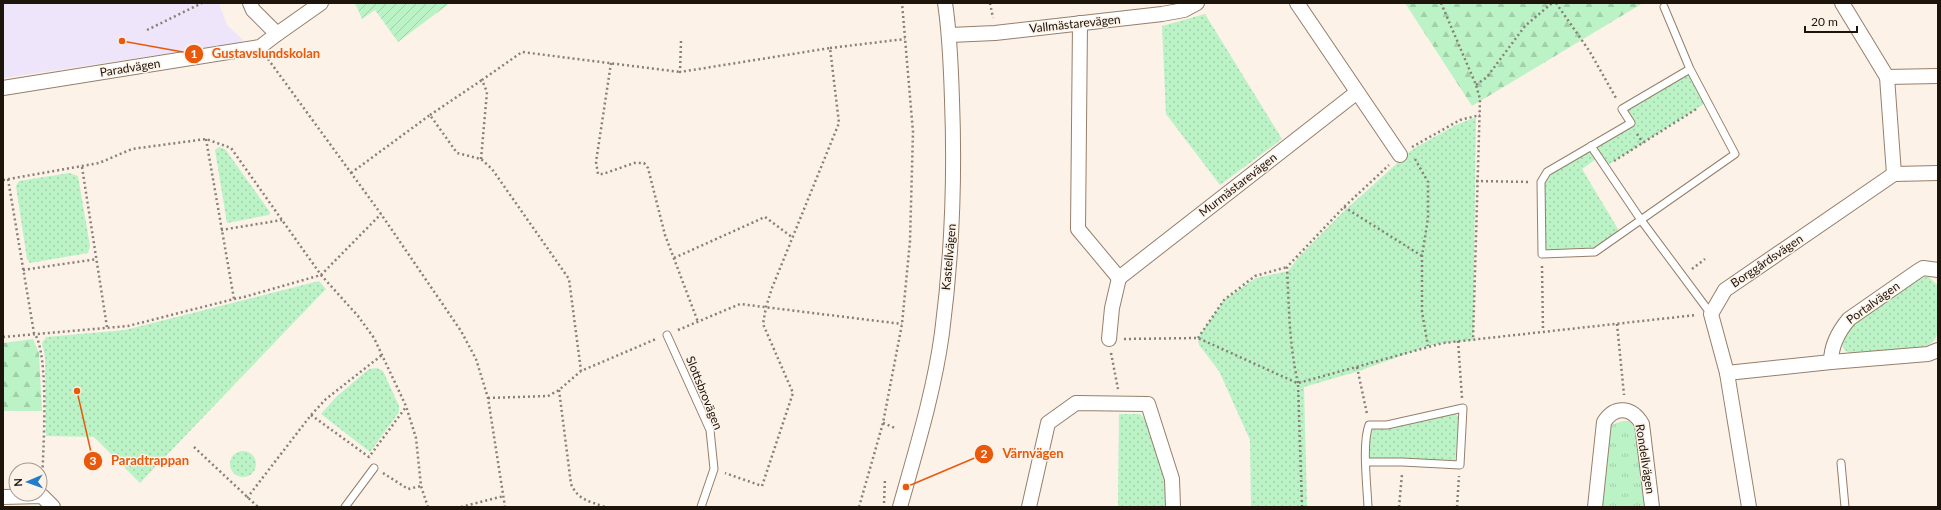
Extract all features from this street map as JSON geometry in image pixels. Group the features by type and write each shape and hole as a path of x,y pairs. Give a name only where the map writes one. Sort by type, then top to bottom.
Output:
{"street":[{"path":"250,3 252,10 277,34"},
{"name":"Paradvägen","path":"3,88 260,47 321,3"},
{"name":"Kastellvägen","path":"900,507 927,409 942,334 951,243 955,159 950,35 945,3"},
{"name":"Vallmästarevägen","path":"950,35 996,33 1162,14 1184,10 1197,3"},
{"path":"1297,3 1356,93 1405,152"},
{"path":"1842,3 1887,77 1894,174 1938,173"},
{"path":"1080,23 1078,229 1120,278 1112,308 1109,339"},
{"path":"1887,77 1938,76"},
{"name":"Murmästarevägen","path":"1120,278 1356,93"},
{"name":"Borggårdsvägen","path":"1711,314 1725,290 1894,174"},
{"name":"Portalvägen","path":"1831,362 1832,346 1841,328 1849,319 1923,268 1938,270"},
{"path":"1711,314 1727,373 1738,430 1749,507"},
{"path":"1727,373 1928,354 1938,350"},
{"path":"1029,507 1048,423 1076,403 1148,404 1172,479 1173,507"},
{"name":"Rondellvägen","path":"1594,507 1604,422 1608,416 1616,412 1626,410 1637,414 1642,424 1652,507"}],"lane":[{"path":"1664,6 1690,69 1735,154 1595,252 1542,254 1541,182 1547,172 1630,123 1622,109 1690,69"},
{"path":"1591,146 1641,220 1711,314"},
{"name":"Slottsbrovägen","path":"668,335 710,430 714,469 701,507"},
{"path":"1367,462 1460,465 1463,408 1387,425 1369,424 1366,432 1368,507"},
{"path":"1841,463 1845,507"},
{"path":"345,507 374,468"}],"path":[{"path":"147,30 202,3"},
{"path":"859,507 883,423 902,324 910,241 913,132 902,3"},
{"path":"1441,3 1476,85 1480,99 1476,181 1473,340"},
{"path":"1476,85 1487,77 1525,26 1552,3"},
{"path":"1556,3 1590,52 1622,109"},
{"path":"350,173 430,115 522,52 680,72 830,48 905,39"},
{"path":"680,72 681,40"},
{"path":"260,47 381,214 461,332 476,359 488,398 506,507"},
{"path":"714,469 762,486 793,393 763,324 766,307 839,123 830,48"},
{"path":"610,63 596,162 598,174 603,174 634,163 644,163 648,168 665,235 698,322"},
{"path":"480,159 487,92 482,80"},
{"path":"1605,167 1707,102"},
{"path":"430,115 457,153 480,159 492,169 569,279 581,372"},
{"path":"1198,338 1224,300 1254,276 1287,267 1344,207 1405,152 1460,120 1480,115"},
{"path":"206,139 234,299"},
{"path":"3,180 99,163 132,149 206,139 231,148 321,276 358,316 374,338 406,406 416,438 421,486 428,507"},
{"path":"1405,152 1428,182 1428,218 1422,256 1422,312 1428,346"},
{"path":"82,167 107,327"},
{"path":"8,179 34,333 38,338 42,356 43,462"},
{"path":"1476,181 1541,182"},
{"path":"1344,207 1422,256"},
{"path":"3,337 34,333 128,326 321,276 381,214"},
{"path":"674,258 765,217 793,238"},
{"path":"221,230 282,220"},
{"path":"1542,254 1543,331"},
{"path":"23,270 97,259"},
{"path":"1287,267 1289,329 1292,358 1298,383 1302,507"},
{"path":"488,398 548,396 559,390 581,372 740,304 902,324"},
{"path":"1121,403 1109,339 1198,338 1298,383 1428,346 1543,331 1711,314"},
{"path":"1617,324 1626,410"},
{"path":"1458,341 1463,408"},
{"path":"247,498 311,415 326,399 382,355"},
{"path":"1358,366 1369,424"},
{"path":"559,390 571,484 575,493 584,500 605,507"},
{"path":"369,457 406,406"},
{"path":"311,415 369,457 374,468 408,489 421,486"},
{"path":"883,423 895,428"},
{"path":"194,448 258,507"},
{"path":"1399,507 1402,462"},
{"path":"1457,507 1460,465"},
{"path":"883,507 885,478"},
{"path":"460,507 504,496"}],"shaded area":[{"path":"3,3 219,3 227,25 243,40 238,43 4,78"}],"green space":[{"path":"355,3 450,3 398,42 375,10 362,19"},
{"path":"1405,3 1643,3 1472,106"},
{"path":"1205,14 1282,139 1220,185 1166,114 1162,26"},
{"path":"1690,69 1707,102 1605,167 1599,157 1582,169 1621,234 1595,252 1542,254 1541,182 1547,172 1630,123 1622,109"},
{"path":"1476,117 1473,340 1428,346 1359,371 1304,387 1307,507 1251,507 1250,440 1219,371 1199,345 1198,338 1224,300 1256,278 1288,271 1298,258 1343,212 1413,149 1456,125"},
{"path":"219,147 225,149 270,212 269,215 227,223 215,150"},
{"path":"69,173 78,176 90,246 88,253 30,263 27,259 16,186 19,181"},
{"path":"1922,277 1929,277 1937,285 1937,333 1935,339 1931,343 1920,347 1852,354 1843,348 1842,340 1850,326"},
{"path":"319,281 326,289 140,483 94,437 46,436 45,357 42,343 46,337 125,330"},
{"path":"33,339 39,353 42,411 3,411 3,343"},
{"path":"377,368 383,371 399,406 399,412 370,452 321,414 336,397 369,369"},
{"path":"1452,412 1460,417 1455,461 1369,461 1368,434 1376,428 1389,429"},
{"path":"1119,414 1140,414 1147,421 1166,487 1167,507 1118,507"},
{"path":"1629,421 1635,427 1644,507 1601,507 1609,429 1613,424"},
{"path":"243,451 252,455 256,464 252,473 243,477 234,473 230,464 234,455"}],"place":[{"name":"Gustavslundskolan","path":"122,41"},
{"name":"Paradtrappan","path":"77,391"},
{"name":"Värnvägen","path":"906,487"}]}
